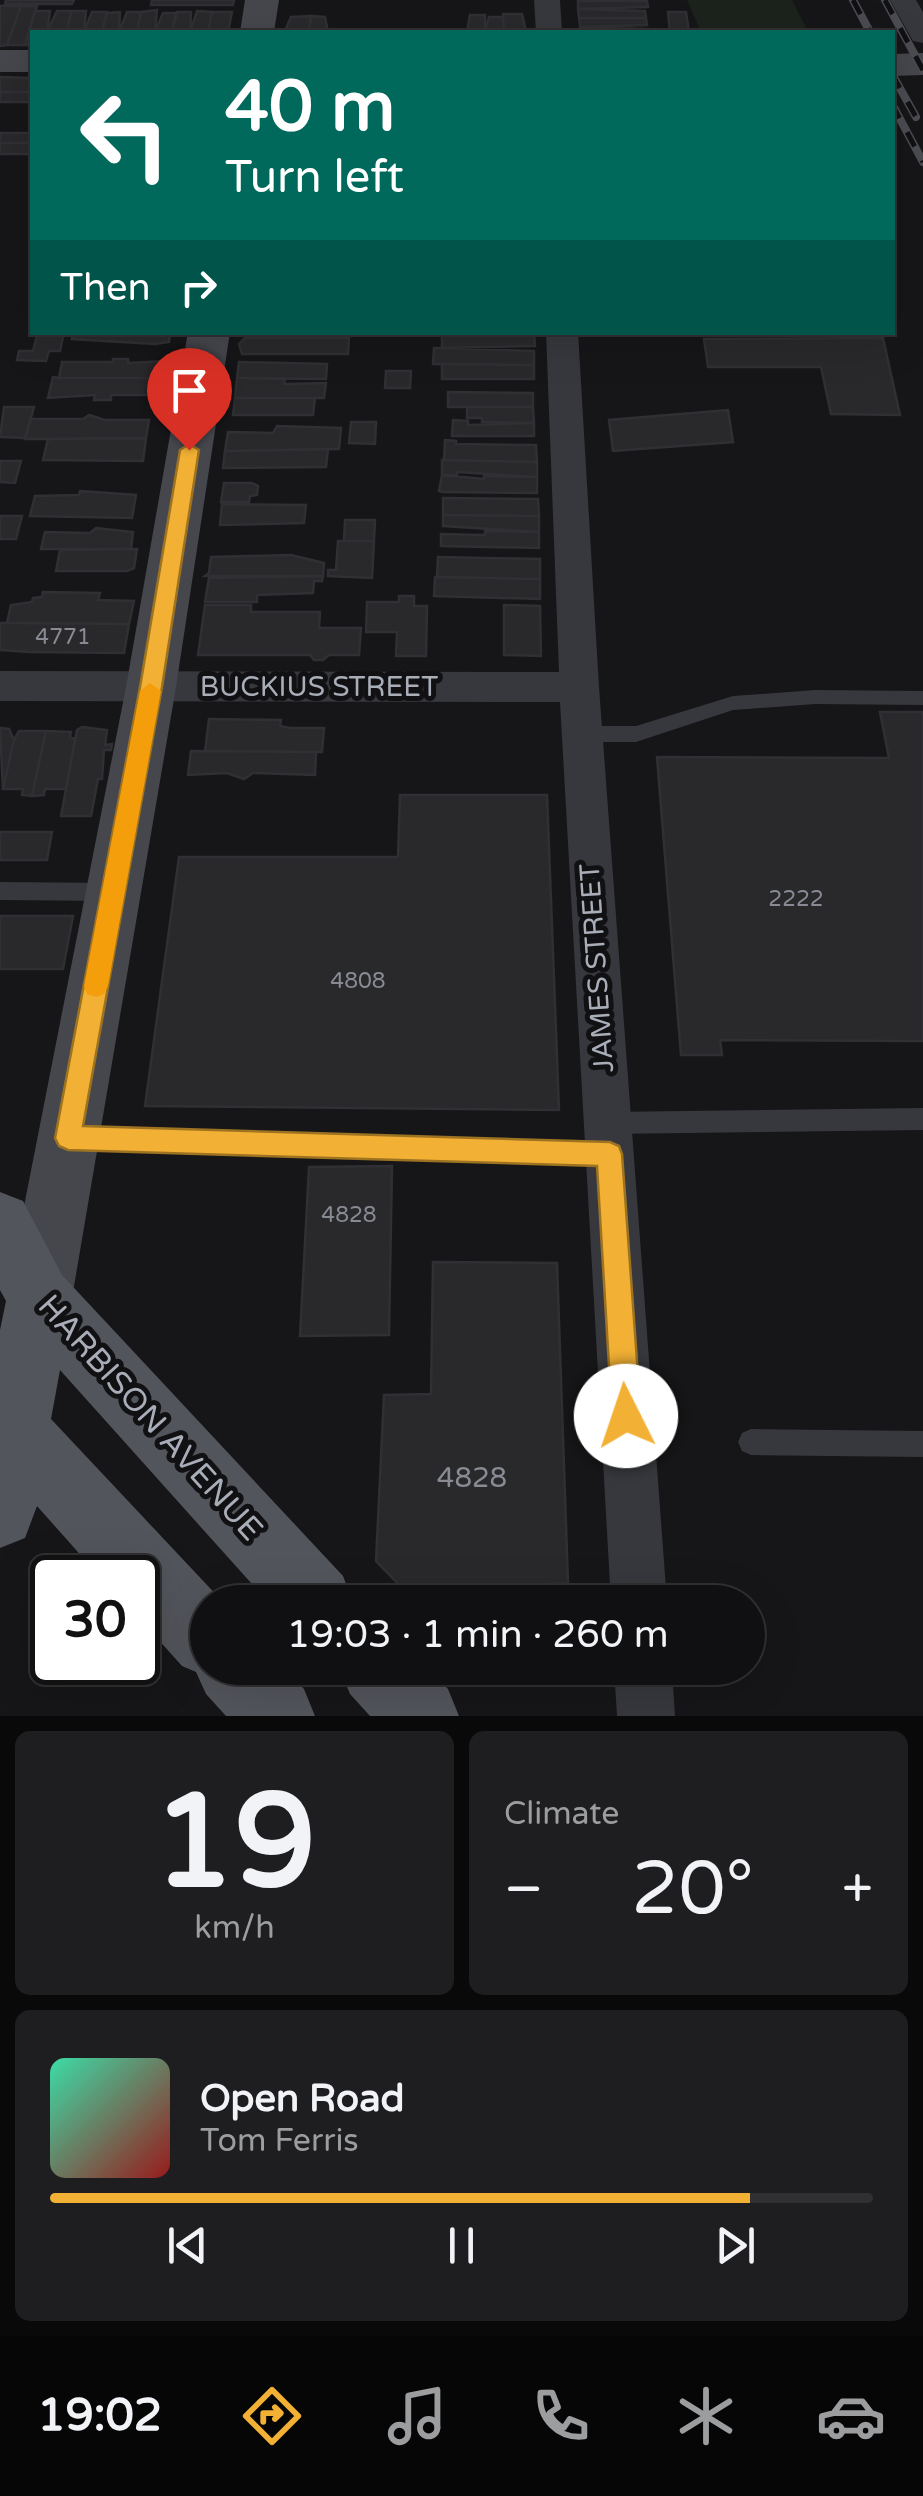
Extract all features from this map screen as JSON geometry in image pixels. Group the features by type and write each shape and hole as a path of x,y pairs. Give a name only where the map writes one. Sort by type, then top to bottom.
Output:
{"main road":[{"path":"257,30 262,0"},
{"path":"0,61 30,62"},
{"path":"895,65 923,64"},
{"path":"0,1513 7,1420 38,1298 68,1138 151,687 208,335"},
{"name":"HARBISON AVENUE","path":"0,1223 38,1298 301,1585"},
{"path":"7,1420 190,1620"},
{"path":"248,1685 277,1716"},
{"path":"392,1685 421,1716"}],"street":[{"path":"547,0 549,30"},
{"path":"903,0 923,36"},
{"name":"JAMES STREET","path":"562,335 579,687 638,1585"},
{"name":"BUCKIUS STREET","path":"0,686 579,687"},
{"path":"644,1685 646,1716"}],"lane":[{"path":"582,734 636,734 733,704 815,697 923,698"},
{"path":"0,891 113,892"},
{"path":"68,1138 608,1139 923,1118"},
{"path":"751,1442 923,1444"}],"shaded area":[{"path":"687,0 792,0 807,30 700,30"}],"building":[{"path":"6,0 74,0 72,4 5,4"},
{"path":"152,0 234,0 233,5 151,5"},
{"path":"578,1 647,1 648,7 578,9"},
{"path":"0,6 21,6 7,45 0,46"},
{"path":"21,6 37,6 25,45 7,45"},
{"path":"578,9 645,11 646,18 579,18"},
{"path":"157,10 155,30 137,30 141,12"},
{"path":"35,11 50,11 47,30 30,30 30,45 25,45"},
{"path":"57,11 72,11 67,30 48,30"},
{"path":"72,11 86,11 84,30 67,30"},
{"path":"197,11 212,12 208,30 191,30"},
{"path":"92,12 107,12 102,30 85,30"},
{"path":"120,12 119,30 103,30 107,13"},
{"path":"127,12 141,12 137,30 120,30"},
{"path":"177,12 191,12 190,30 172,30"},
{"path":"212,12 232,12 228,30 208,30"},
{"path":"668,12 686,12 689,30 670,30"},
{"path":"163,13 176,13 172,30 156,30"},
{"path":"503,14 522,14 526,30 504,30"},
{"path":"470,15 485,15 485,30 467,30"},
{"path":"311,16 309,30 285,30 291,17"},
{"path":"311,16 325,17 328,30 309,30"},
{"path":"489,17 503,17 504,30 486,30"},
{"path":"579,18 646,18 647,25 580,27"},
{"path":"580,27 646,29 646,30"},
{"path":"0,77 30,78 28,92 0,92"},
{"path":"0,92 30,92 30,102 0,102"},
{"path":"0,133 30,133 30,143 0,143"},
{"path":"0,143 30,143 30,154 0,154"},
{"path":"37,335 63,335 60,351 49,351 46,361 17,360 19,351 33,351"},
{"path":"73,335 170,335 169,342 155,344 72,339"},
{"path":"442,335 534,335 535,346 442,348"},
{"path":"245,338 349,338 348,354 242,354 239,344"},
{"path":"883,338 900,415 831,414 821,367 708,367 704,339"},
{"path":"434,348 534,351 534,365 433,364"},
{"path":"128,359 128,363 166,361 163,378 59,378 62,362"},
{"path":"239,362 327,364 326,379 237,378"},
{"path":"442,364 534,365 534,379 442,379"},
{"path":"386,371 411,371 410,388 385,388"},
{"path":"53,377 163,378 160,395 111,395 111,400 94,400 95,395 48,398"},
{"path":"237,378 285,379 284,384 326,383 324,398 235,398"},
{"path":"448,392 533,393 533,407 448,407"},
{"path":"235,398 315,398 313,415 233,415"},
{"path":"4,407 34,407 25,438 0,437"},
{"path":"467,407 533,407 534,423 482,422 482,418 467,418"},
{"path":"728,410 733,442 613,451 609,420"},
{"path":"89,415 105,420 149,420 146,438 25,439 31,419 83,419"},
{"path":"453,420 468,421 468,425 534,423 534,436 452,436"},
{"path":"351,422 376,422 375,444 349,443"},
{"path":"277,426 341,428 339,449 225,451 228,432 273,433"},
{"path":"146,438 143,461 43,460 48,439"},
{"path":"445,440 456,444 536,445 537,462 444,460"},
{"path":"328,449 326,467 223,468 225,451"},
{"path":"442,460 537,462 537,477 457,472 442,475"},
{"path":"0,461 21,461 15,483 0,482"},
{"path":"442,475 484,479 537,477 537,493 442,492"},
{"path":"224,483 252,483 258,486 257,495 250,496 249,502 221,502"},
{"path":"80,491 136,495 132,518 30,516 35,496 79,495"},
{"path":"443,498 538,499 539,516 443,515"},
{"path":"222,504 306,505 304,523 220,525"},
{"path":"443,515 539,516 539,532 443,526"},
{"path":"0,516 22,516 16,539 0,539"},
{"path":"345,520 375,520 374,541 344,541"},
{"path":"96,528 133,532 131,549 41,549 45,532 90,533"},
{"path":"485,531 539,532 539,548 441,546 441,534 485,535"},
{"path":"338,541 374,541 372,578 328,576 328,570 336,570"},
{"path":"137,549 134,568 127,571 56,571 60,550"},
{"path":"291,555 324,563 323,576 205,576 211,557"},
{"path":"438,557 540,559 540,579 437,577"},
{"path":"323,576 322,581 314,581 313,593 257,595 257,602 205,602 209,578"},
{"path":"435,577 540,579 540,599 434,596"},
{"path":"43,592 100,593 98,600 134,601 129,624 7,623 11,605 32,602 33,598 42,597"},
{"path":"399,596 414,596 414,606 427,606 426,656 396,656 397,632 366,632 367,602 399,602"},
{"path":"205,605 251,605 251,612 320,612 319,628 361,628 359,655 329,655 314,660 310,655 198,655"},
{"path":"504,605 540,606 541,656 504,655"},
{"path":"0,623 129,624 124,653 0,650"},
{"path":"880,712 923,712 923,1041 720,1040 722,1055 681,1055 657,757 889,758"},
{"path":"209,719 281,720 280,726 290,728 324,728 322,752 205,751"},
{"path":"0,728 9,729 14,740 3,789"},
{"path":"77,730 107,730 105,745 112,744 111,750 104,750 102,779 98,779 91,816 61,816"},
{"path":"19,731 46,731 32,796 22,795 23,789 3,789"},
{"path":"46,731 71,732 70,737 75,739 66,789 45,789 44,795 32,796"},
{"path":"191,751 316,752 315,775 253,773 244,779 227,773 188,775"},
{"path":"400,795 547,795 559,1110 145,1106 179,857 398,857"},
{"path":"0,832 52,832 47,860 0,860"},
{"path":"0,916 73,916 63,969 0,969"},
{"path":"392,1166 389,1335 300,1336 309,1167"},
{"path":"433,1262 557,1263 568,1583 399,1585 376,1561 384,1395 431,1394"}],"railway":[{"path":"853,0 869,30"},
{"path":"885,0 923,70"},
{"path":"895,79 916,117"},
{"path":"895,110 923,162"}],"slow traffic":[{"path":"96,986 150,691"}],"route":[{"path":"189,450 151,687 68,1138 610,1154 626,1416"}]}
